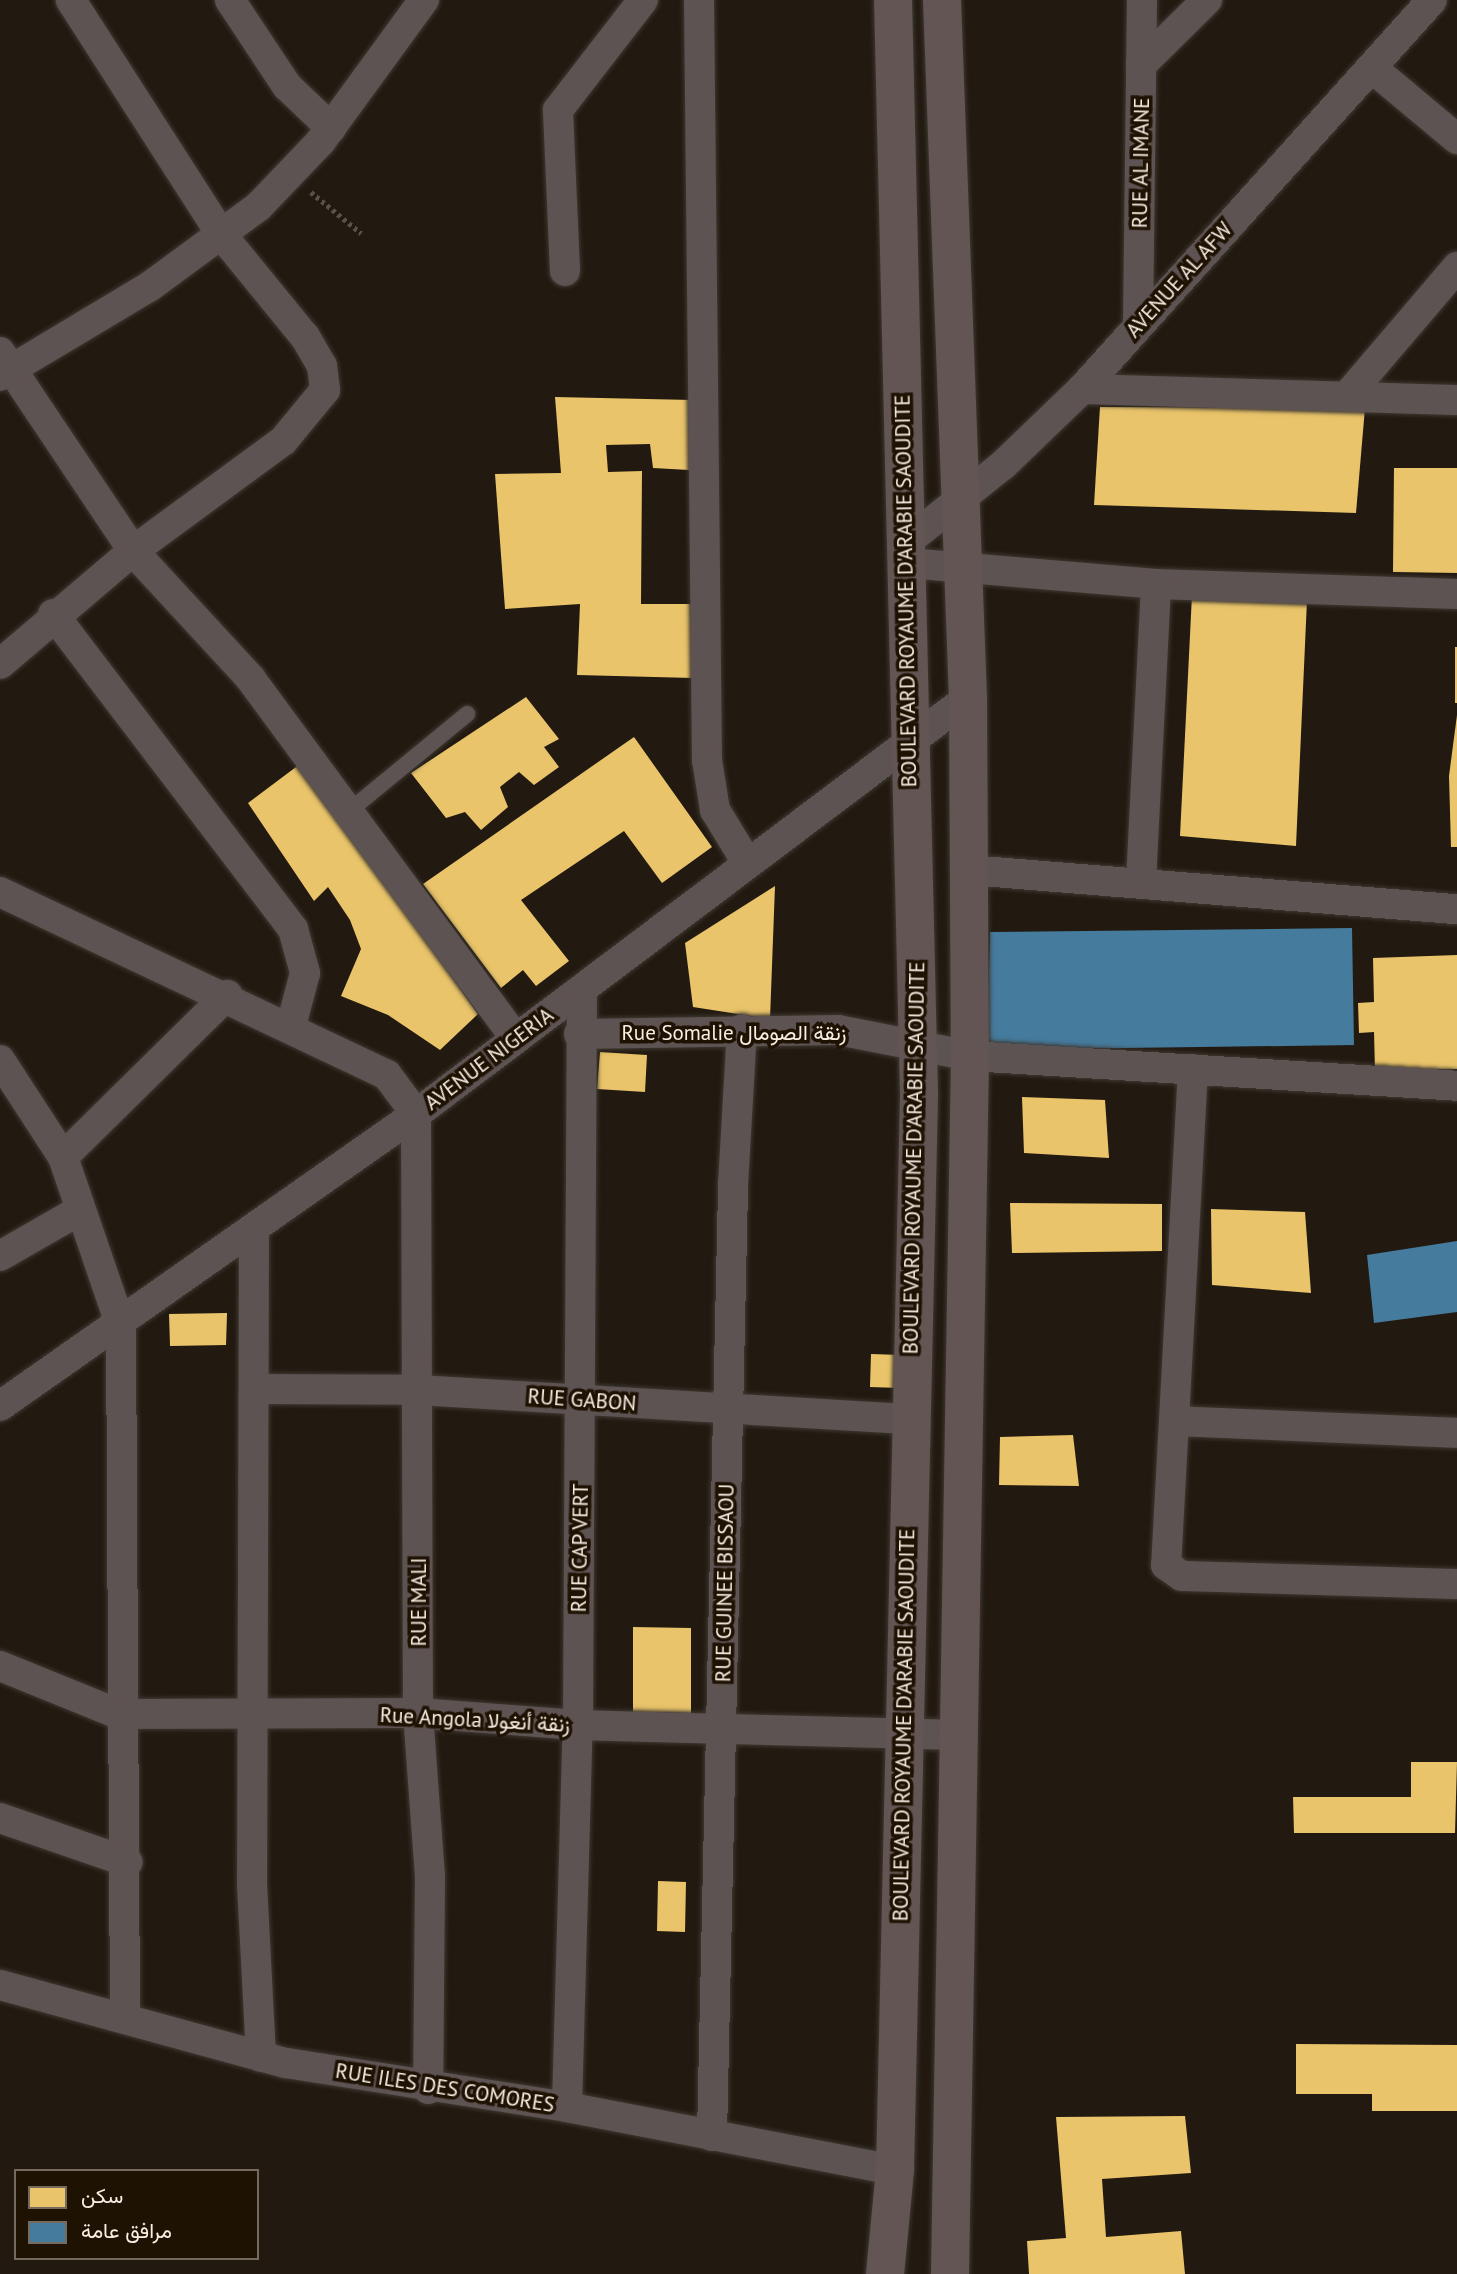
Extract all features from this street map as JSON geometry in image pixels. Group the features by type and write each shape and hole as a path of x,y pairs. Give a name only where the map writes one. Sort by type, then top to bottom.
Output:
{"main road":[{"name":"BOULEVARD ROYAUME D'ARABIE SAOUDITE","path":"885,2274 895,2170 919,1041 908,741 908,552 893,0"},
{"path":"942,0 968,698 970,1056 950,2274"}],"street":[{"path":"0,664 53,614 283,440 325,390 322,366 305,337 221,234 71,0"},
{"path":"230,0 287,86 331,128"},
{"path":"424,0 331,128 292,175 221,234 149,287 3,367 133,551 250,678 514,1038"},
{"path":"565,271 558,110 643,0"},
{"path":"699,0 707,760 715,810 746,861"},
{"name":"RUE AL IMANE","path":"1138,325 1142,0"},
{"path":"1142,65 1207,0"},
{"name":"AVENUE AL AFW","path":"908,552 1082,389 1432,0"},
{"path":"1371,68 1457,139"},
{"path":"1347,396 1457,267"},
{"path":"1082,389 1457,400"},
{"path":"908,552 962,565 1156,584 1457,594"},
{"path":"1141,882 1156,584"},
{"path":"53,614 293,929 305,973 291,1026"},
{"name":"AVENUE NIGERIA","path":"0,1406 121,1326 416,1114 746,861 968,698"},
{"path":"969,870 1457,909"},
{"path":"0,892 227,995 387,1075 416,1114"},
{"name":"RUE CAP VERT","path":"567,2107 578,1725 582,1399 579,1034 582,989"},
{"path":"64,1157 227,995"},
{"name":"Rue Somalie زنقة الصومال","path":"579,1034 742,1029 838,1030 919,1041 970,1056 1457,1086"},
{"name":"RUE GUINEE BISSAOU","path":"712,2136 728,1411 742,1029"},
{"path":"0,1060 64,1157 121,1326 118,1714 128,1861 125,2015"},
{"path":"1193,1069 1174,1421 1164,1542 1166,1565 1175,1574 1457,1584"},
{"name":"RUE MALI","path":"416,1114 418,1713 430,1876 428,2089"},
{"path":"0,1256 80,1210"},
{"path":"254,1229 252,1884 261,2057"},
{"name":"RUE GABON","path":"254,1389 418,1390 582,1399 728,1411 910,1419"},
{"path":"1174,1421 1457,1433"},
{"name":"Rue Angola زنقة أنغولا","path":"0,1666 118,1714 253,1716 418,1713 578,1725 722,1731 903,1737 960,1735"},
{"path":"0,1818 128,1861"},
{"name":"RUE ILES DES COMORES","path":"0,1985 125,2015 165,2034 261,2057 428,2089 567,2107 895,2170"}],"lane":[{"path":"349,811 467,714"}],"path":[{"path":"292,175 361,233"}],"building: سكن":[{"path":"555,397 692,400 689,470 653,468 650,444 606,445 608,472 642,471 641,604 697,604 693,678 577,675 580,604 505,609 495,474 561,473"},
{"path":"1100,407 1365,408 1356,513 1094,505"},
{"path":"1394,468 1457,468 1457,573 1393,572"},
{"path":"1192,595 1307,600 1296,846 1180,836"},
{"path":"1455,647 1457,703 1455,703"},
{"path":"526,697 559,739 544,747 559,767 534,785 519,772 500,787 508,807 481,830 465,812 446,818 411,773"},
{"path":"1457,715 1457,847 1451,847 1449,776"},
{"path":"634,737 712,847 662,883 624,831 521,900 569,961 536,986 523,970 501,988 423,884"},
{"path":"300,764 478,1014 440,1050 388,1015 341,996 361,949 350,920 328,887 314,901 248,803"},
{"path":"775,886 770,1019 693,1007 685,943"},
{"path":"1457,955 1457,1069 1375,1071 1374,1032 1359,1033 1358,1003 1374,1002 1373,958"},
{"path":"600,1052 647,1055 645,1092 597,1089"},
{"path":"1022,1097 1105,1100 1109,1158 1024,1153"},
{"path":"1010,1203 1162,1204 1162,1251 1012,1253"},
{"path":"1211,1209 1305,1212 1311,1293 1212,1285"},
{"path":"227,1313 226,1345 170,1346 169,1314"},
{"path":"871,1354 901,1355 900,1388 870,1387"},
{"path":"1073,1435 1079,1486 999,1485 1000,1437"},
{"path":"633,1627 691,1628 691,1713 633,1712"},
{"path":"1411,1762 1457,1762 1455,1833 1294,1833 1293,1797 1411,1797"},
{"path":"658,1881 686,1882 685,1932 657,1931"},
{"path":"1296,2044 1457,2045 1457,2111 1372,2111 1372,2094 1296,2094"},
{"path":"1185,2116 1191,2173 1102,2179 1106,2237 1181,2231 1185,2274 1029,2274 1027,2241 1066,2238 1056,2117"}],"building: مرافق عامة":[{"path":"1352,928 1354,1045 987,1050 990,932"},
{"path":"1457,1241 1457,1312 1374,1323 1367,1255"}]}
